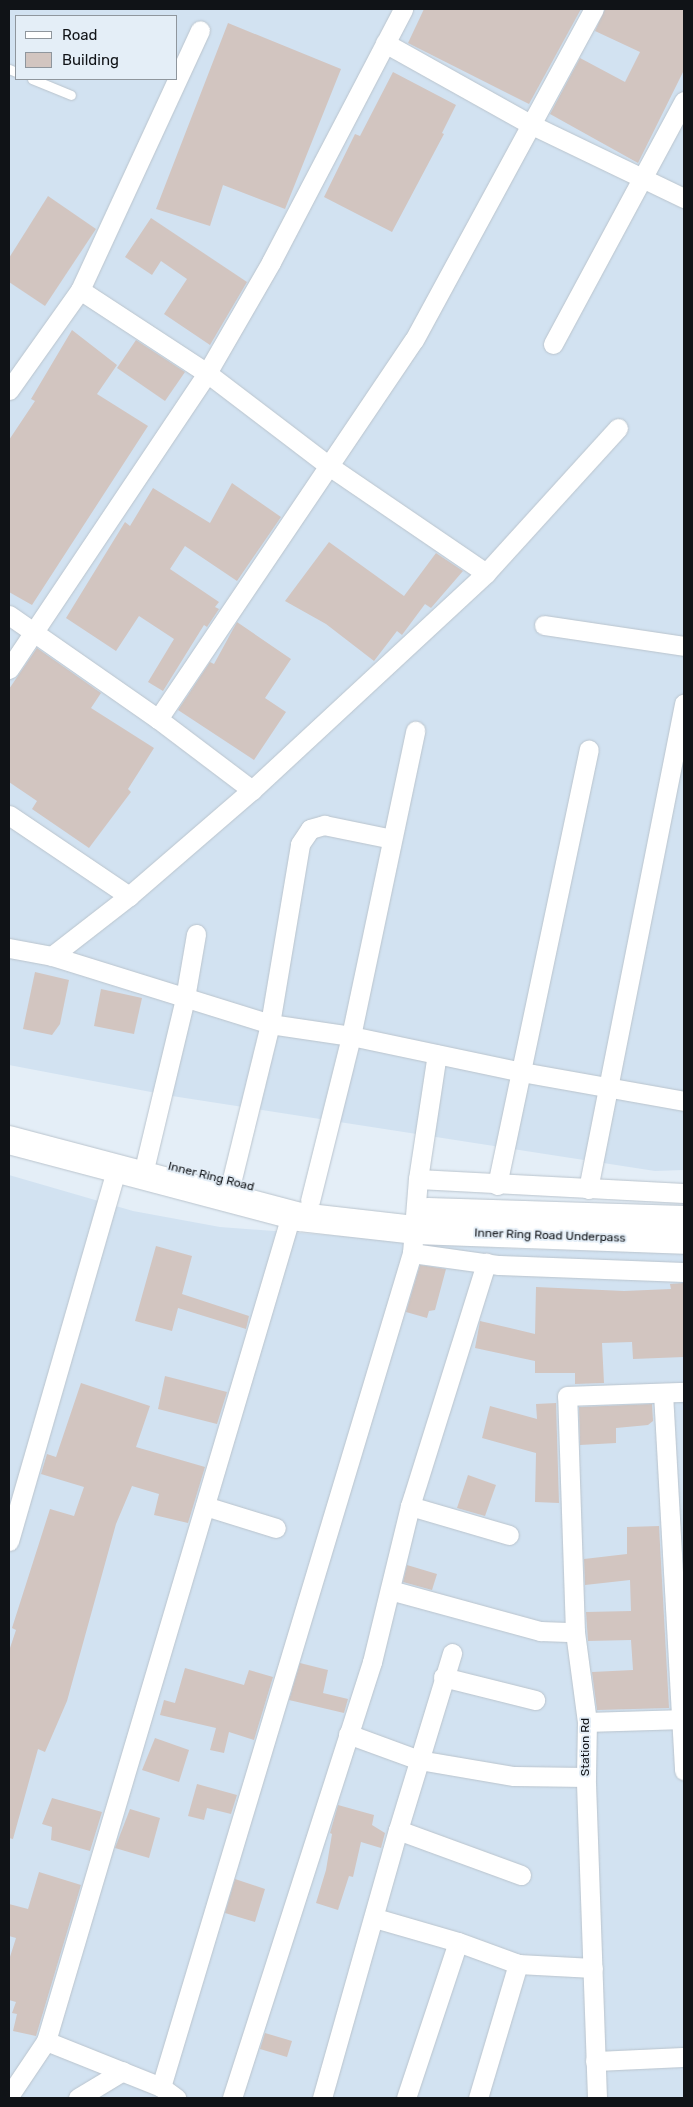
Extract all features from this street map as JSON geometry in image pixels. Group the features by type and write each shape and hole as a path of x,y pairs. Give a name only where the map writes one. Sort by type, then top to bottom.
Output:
{"main road":[{"name":"Inner Ring Road","path":"9,1124 230,1183 300,1208"},
{"name":"Inner Ring Road","path":"9,1140 117,1168 415,1232"},
{"name":"Inner Ring Road Underpass","path":"415,1232 684,1220"},
{"name":"Inner Ring Road Underpass","path":"415,1232 684,1240"}],"street":[{"path":"9,669 207,373 271,262 403,9"},
{"path":"158,719 414,340 594,9"},
{"path":"178,78 200,30"},
{"path":"385,43 532,125 684,198"},
{"path":"9,390 80,290 177,80"},
{"path":"553,344 644,179 684,101"},
{"path":"80,290 207,373 329,466 486,573"},
{"path":"52,956 129,896 252,790 486,573 618,428"},
{"path":"9,614 158,719 252,790"},
{"path":"544,625 684,646"},
{"path":"588,1189 684,703"},
{"path":"9,2096 46,2041 205,1506 300,1208 351,1036 415,731"},
{"path":"497,1185 589,750"},
{"path":"9,815 129,896"},
{"path":"230,1183 270,1024 300,844 310,830 324,825 392,839"},
{"path":"146,1161 185,998 196,934"},
{"path":"9,948 52,956 270,1024 351,1036 609,1089 684,1101"},
{"path":"46,2041 123,2071 168,2093 415,1232 418,1179 437,1054"},
{"path":"9,1541 117,1168"},
{"path":"418,1179 588,1189 683,1188"},
{"path":"415,1232 486,1263 684,1272"},
{"path":"232,2098 372,1662 410,1506 486,1263"},
{"path":"684,1392 663,1393 684,1719 684,1770"},
{"name":"Station Rd","path":"597,2098 586,1777 587,1722 575,1632 567,1396 663,1393"},
{"path":"205,1506 276,1528"},
{"path":"410,1506 509,1535"},
{"path":"390,1590 540,1631 575,1632"},
{"path":"322,2098 375,1918 398,1830 443,1677 452,1653"},
{"path":"443,1677 535,1700"},
{"path":"587,1722 684,1719"},
{"path":"348,1734 419,1760 514,1776 586,1777"},
{"path":"398,1830 520,1875"},
{"path":"375,1918 458,1942 518,1964 593,1968"},
{"path":"406,2098 458,1942"},
{"path":"478,2098 518,1964"},
{"path":"595,2061 684,2058"},
{"path":"78,2098 123,2071"}],"lane":[{"path":"34,80 71,95"}],"shaded area":[{"path":"9,9 684,9 684,1170 655,1171 172,1096 9,1065"},
{"path":"9,1175 133,1211 220,1227 515,1249 684,1253 684,2098 9,2098"}],"building":[{"path":"424,9 581,9 529,104 408,43"},
{"path":"605,9 684,9 684,70 638,163 550,114 580,58 625,82 640,52 595,31"},
{"path":"228,23 341,69 285,209 223,185 210,226 156,209"},
{"path":"393,72 456,105 442,133 444,134 392,232 324,197 355,134 360,136"},
{"path":"48,196 96,229 45,306 9,282 9,258"},
{"path":"151,218 247,282 210,345 164,314 187,279 161,261 152,275 125,257"},
{"path":"72,330 117,365 97,394 148,426 32,605 9,592 9,440 35,401 31,399"},
{"path":"136,340 185,372 165,401 117,368"},
{"path":"232,483 281,517 237,581 185,546 170,569 219,602 215,607 219,609 207,627 204,625 163,691 148,682 174,639 139,616 116,651 66,618 125,522 130,526 153,488 210,523"},
{"path":"329,542 404,596 436,553 463,571 431,608 425,604 402,635 397,631 374,661 326,624 285,601"},
{"path":"237,622 291,659 265,698 286,712 254,760 178,710 210,662 214,664"},
{"path":"37,648 101,693 91,708 154,748 128,789 131,792 89,848 32,809 37,801 9,782 9,689"},
{"path":"35,972 69,980 60,1024 52,1035 23,1029"},
{"path":"101,989 142,998 134,1034 94,1026"},
{"path":"156,1246 192,1256 182,1294 249,1316 246,1329 178,1308 172,1331 135,1321"},
{"path":"420,1265 446,1269 435,1310 429,1311 427,1318 406,1312"},
{"path":"684,1283 684,1357 633,1359 632,1342 602,1343 604,1383 575,1384 575,1373 535,1373 535,1361 475,1348 480,1321 535,1334 536,1287 624,1291 671,1289 670,1284"},
{"path":"165,1376 227,1392 217,1424 158,1409"},
{"path":"81,1383 150,1406 136,1447 205,1467 188,1523 154,1515 159,1494 132,1486 116,1524 67,1701 45,1752 38,1749 13,1839 9,1838 9,1651 16,1630 12,1628 50,1509 74,1516 84,1487 41,1474 47,1454 56,1457"},
{"path":"556,1403 559,1503 535,1502 536,1453 482,1438 490,1406 537,1419 536,1404"},
{"path":"652,1404 653,1421 648,1425 616,1428 616,1443 580,1445 579,1407"},
{"path":"468,1475 496,1485 485,1516 457,1508"},
{"path":"659,1526 669,1708 597,1710 592,1672 633,1670 631,1640 588,1641 586,1612 631,1611 630,1580 585,1585 584,1559 627,1554 627,1527"},
{"path":"407,1565 437,1574 432,1590 403,1582"},
{"path":"300,1663 328,1670 323,1693 348,1699 344,1713 289,1700"},
{"path":"185,1668 244,1685 249,1670 273,1677 254,1740 229,1732 224,1753 210,1750 216,1728 160,1715 164,1700 175,1703"},
{"path":"155,1738 189,1750 179,1782 142,1770"},
{"path":"197,1784 237,1795 231,1814 207,1808 204,1820 188,1816"},
{"path":"52,1798 102,1812 90,1851 51,1840 52,1827 42,1824"},
{"path":"338,1805 374,1815 372,1825 385,1833 381,1848 361,1842 353,1877 349,1876 338,1910 316,1903 326,1870 332,1834 330,1833"},
{"path":"130,1809 160,1818 149,1858 115,1848"},
{"path":"39,1872 81,1885 36,2036 13,2031 17,2014 12,2013 16,2002 9,2000 9,1960 16,1938 9,1936 9,1904 28,1909"},
{"path":"235,1879 265,1889 255,1922 225,1913"},
{"path":"265,2033 292,2041 287,2057 260,2049"}]}
